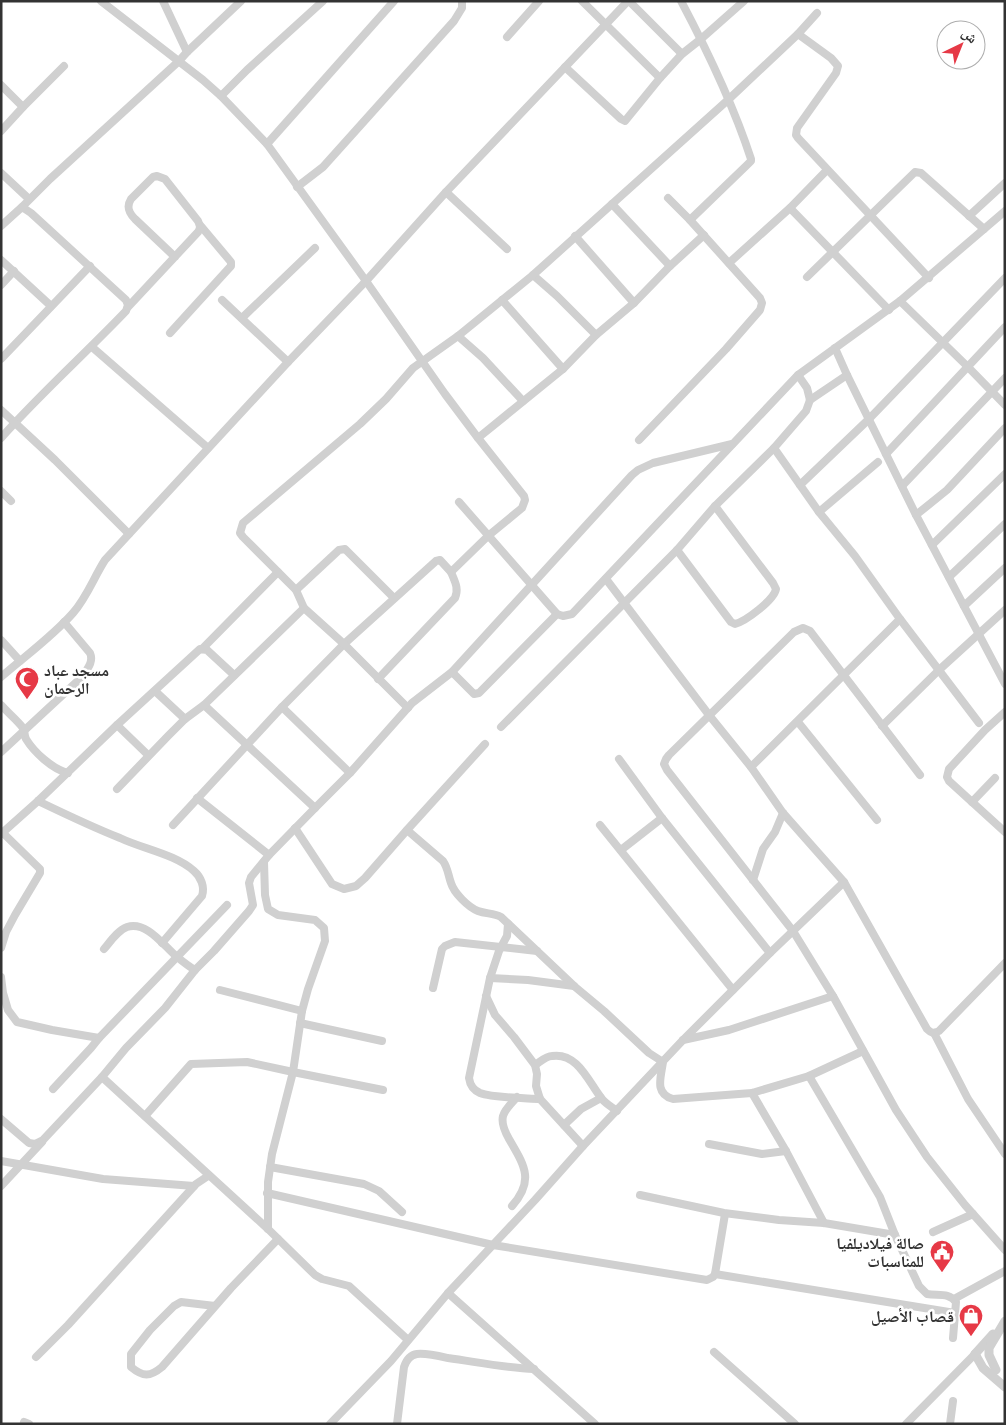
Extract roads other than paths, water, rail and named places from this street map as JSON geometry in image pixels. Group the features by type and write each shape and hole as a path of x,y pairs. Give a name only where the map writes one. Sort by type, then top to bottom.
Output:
{"street":[{"path":"101,1 221,96 267,144 422,362 524,496 525,500 522,508 488,536 451,572"},
{"path":"163,1 187,52"},
{"path":"1,226 241,1"},
{"path":"221,96 323,1"},
{"path":"267,144 394,1"},
{"path":"297,187 323,167 454,21 462,8 462,1"},
{"path":"507,37 539,1"},
{"path":"582,1 660,78"},
{"path":"1,677 73,613 82,601 105,560 288,362 366,281 446,192 628,1 682,54"},
{"path":"681,1 729,99 751,161 690,220"},
{"path":"564,68 625,121 682,54 744,1"},
{"path":"408,708 344,644 304,608 296,590 243,537 240,532 243,524 360,424 386,399 413,368 458,336 502,300 612,204 729,99 798,34 817,13"},
{"path":"798,34 831,58 838,66 836,73 796,132 798,138 929,278"},
{"path":"1,131 64,66"},
{"path":"1,85 23,107"},
{"path":"729,263 790,208 827,170"},
{"path":"807,276 917,171 984,229"},
{"path":"1,173 29,199"},
{"path":"170,333 231,266 231,262 165,179 157,176 153,177 128,203 130,213 175,256"},
{"path":"969,216 1003,187"},
{"path":"446,192 507,249"},
{"path":"639,440 726,349 760,310 762,303 760,298 704,235 668,198"},
{"path":"612,204 670,266"},
{"path":"22,207 32,213 90,266 126,300 128,307"},
{"path":"790,208 889,310"},
{"path":"459,502 557,614 563,616 572,614 798,374 889,310 929,278 1005,211"},
{"path":"1,438 92,347 198,232 200,225"},
{"path":"478,438 563,369 596,335 634,303 704,235"},
{"path":"576,236 634,303"},
{"path":"242,318 315,248"},
{"path":"1,260 51,306"},
{"path":"1,359 90,266"},
{"path":"1,284 14,271"},
{"path":"533,274 558,296 596,335"},
{"path":"800,485 869,420 1005,278"},
{"path":"222,300 288,362"},
{"path":"502,300 563,369"},
{"path":"900,301 1005,405"},
{"path":"886,454 1005,327"},
{"path":"458,336 483,358 523,401"},
{"path":"92,347 208,448"},
{"path":"835,348 916,515 1005,684"},
{"path":"798,374 810,400"},
{"path":"501,727 677,550 715,506 774,448 806,411 810,400 847,376"},
{"path":"902,486 1005,378"},
{"path":"1,410 129,534"},
{"path":"916,515 946,490 1005,428"},
{"path":"1,1186 168,1004 195,970 219,946 251,908 249,882 270,855 350,773 408,708 419,697 452,672 632,475 653,463 732,444"},
{"path":"774,448 819,512 855,556 979,723"},
{"path":"819,512 878,462"},
{"path":"932,545 1005,474"},
{"path":"1,492 11,501"},
{"path":"677,550 731,622 735,624 742,622 774,596 776,589 773,584 715,506"},
{"path":"949,577 1005,524"},
{"path":"296,590 339,550 345,549 394,598"},
{"path":"173,825 282,707 344,644 436,561 440,560 451,572 457,586 455,598 378,679"},
{"path":"964,606 1005,568"},
{"path":"1,948 6,932 40,873 40,869 2,834 117,725 202,649 278,572"},
{"path":"606,579 751,767 783,813 844,882 927,1029 934,1033 968,1099 1005,1154"},
{"path":"117,789 185,719 204,705 304,608"},
{"path":"882,726 939,670 1005,610"},
{"path":"452,672 474,694 480,693 557,614"},
{"path":"751,767 900,619"},
{"path":"1,752 82,676 90,666 92,658 90,653 64,622"},
{"path":"920,775 810,631 803,628 794,632 709,715 669,755 664,764 793,931 833,996 901,1118 927,1157 1005,1250"},
{"path":"1,640 20,661"},
{"path":"202,649 206,650 234,675"},
{"path":"155,691 185,719"},
{"path":"204,705 315,808"},
{"path":"1,706 24,730 28,742 46,762 61,772 68,773"},
{"path":"282,707 350,773"},
{"path":"1005,712 985,730 947,772 949,781 1005,832"},
{"path":"798,722 877,820"},
{"path":"117,725 148,755"},
{"path":"295,828 332,884 344,889 356,886 486,744"},
{"path":"619,759 662,818 770,953"},
{"path":"972,802 995,778"},
{"path":"197,798 270,855"},
{"path":"38,801 119,838 170,857 195,872 204,889 202,896 162,943"},
{"path":"753,880 763,849 775,832 783,813"},
{"path":"621,850 662,818"},
{"path":"600,825 733,990"},
{"path":"407,830 443,860 447,866 453,888 458,896 476,911 498,915 649,1053 663,1062"},
{"path":"264,862 265,895 268,910 278,915 315,920 324,928 325,941 302,1011 293,1072 274,1143 268,1193 268,1230"},
{"path":"330,1424 367,1387 448,1293 683,1040 844,882"},
{"path":"53,1089 176,956 227,905"},
{"path":"508,924 507,936 498,951 490,978 469,1078 470,1084 479,1093 490,1096 540,1099"},
{"path":"104,949 122,930 130,926 138,927 149,931 176,956 195,970"},
{"path":"433,988 442,949 455,942 537,951"},
{"path":"934,1033 939,1032 1005,962"},
{"path":"1,977 8,1010 18,1022 99,1038"},
{"path":"490,978 528,980 574,986"},
{"path":"220,990 302,1011"},
{"path":"486,996 495,1015 535,1065 537,1074 536,1086 540,1099 583,1146"},
{"path":"683,1040 728,1030 833,996"},
{"path":"300,1023 382,1041"},
{"path":"663,1062 660,1088 668,1098 673,1099 752,1093 809,1076 863,1051"},
{"path":"535,1065 550,1056 564,1057 573,1061 607,1104 618,1111"},
{"path":"145,1116 191,1064 247,1062 383,1090"},
{"path":"809,1076 880,1197 895,1235 921,1289 927,1294 948,1295 956,1302 953,1338"},
{"path":"102,1077 316,1276 349,1286 408,1340"},
{"path":"752,1093 786,1151 824,1223"},
{"path":"512,1206 524,1190 526,1179 525,1171 502,1121 507,1108 517,1097"},
{"path":"564,1126 581,1109 602,1098"},
{"path":"1,1119 30,1143 38,1143 43,1140"},
{"path":"709,1144 762,1154 786,1151"},
{"path":"1,1161 104,1179 194,1186"},
{"path":"270,1167 364,1184 379,1191 402,1212"},
{"path":"36,1357 68,1325 194,1186 208,1176"},
{"path":"268,1193 493,1245 707,1280 716,1274 725,1214"},
{"path":"640,1195 725,1214 824,1223 895,1235"},
{"path":"933,1232 973,1214"},
{"path":"215,1306 180,1302 174,1306 150,1330 131,1354 131,1367 138,1373 146,1375 154,1373 162,1367 215,1306 278,1239"},
{"path":"954,1299 1005,1271"},
{"path":"716,1274 955,1313"},
{"path":"448,1293 595,1424"},
{"path":"906,1424 1005,1321"},
{"path":"996,1370 989,1348 1005,1321"},
{"path":"714,1352 795,1424"},
{"path":"397,1424 404,1367 409,1358 415,1354 454,1358 510,1368 534,1369"},
{"path":"974,1354 986,1360 1005,1380"},
{"path":"974,1354 983,1368 1005,1387"},
{"path":"950,1424 953,1402"}],"place":[{"name":"مسجد عباد الرحمان","path":"27,700"},
{"name":"صالة فيلاديلفيا للمناسبات","path":"942,1273"},
{"name":"قصاب الأصيل","path":"971,1337"}]}
